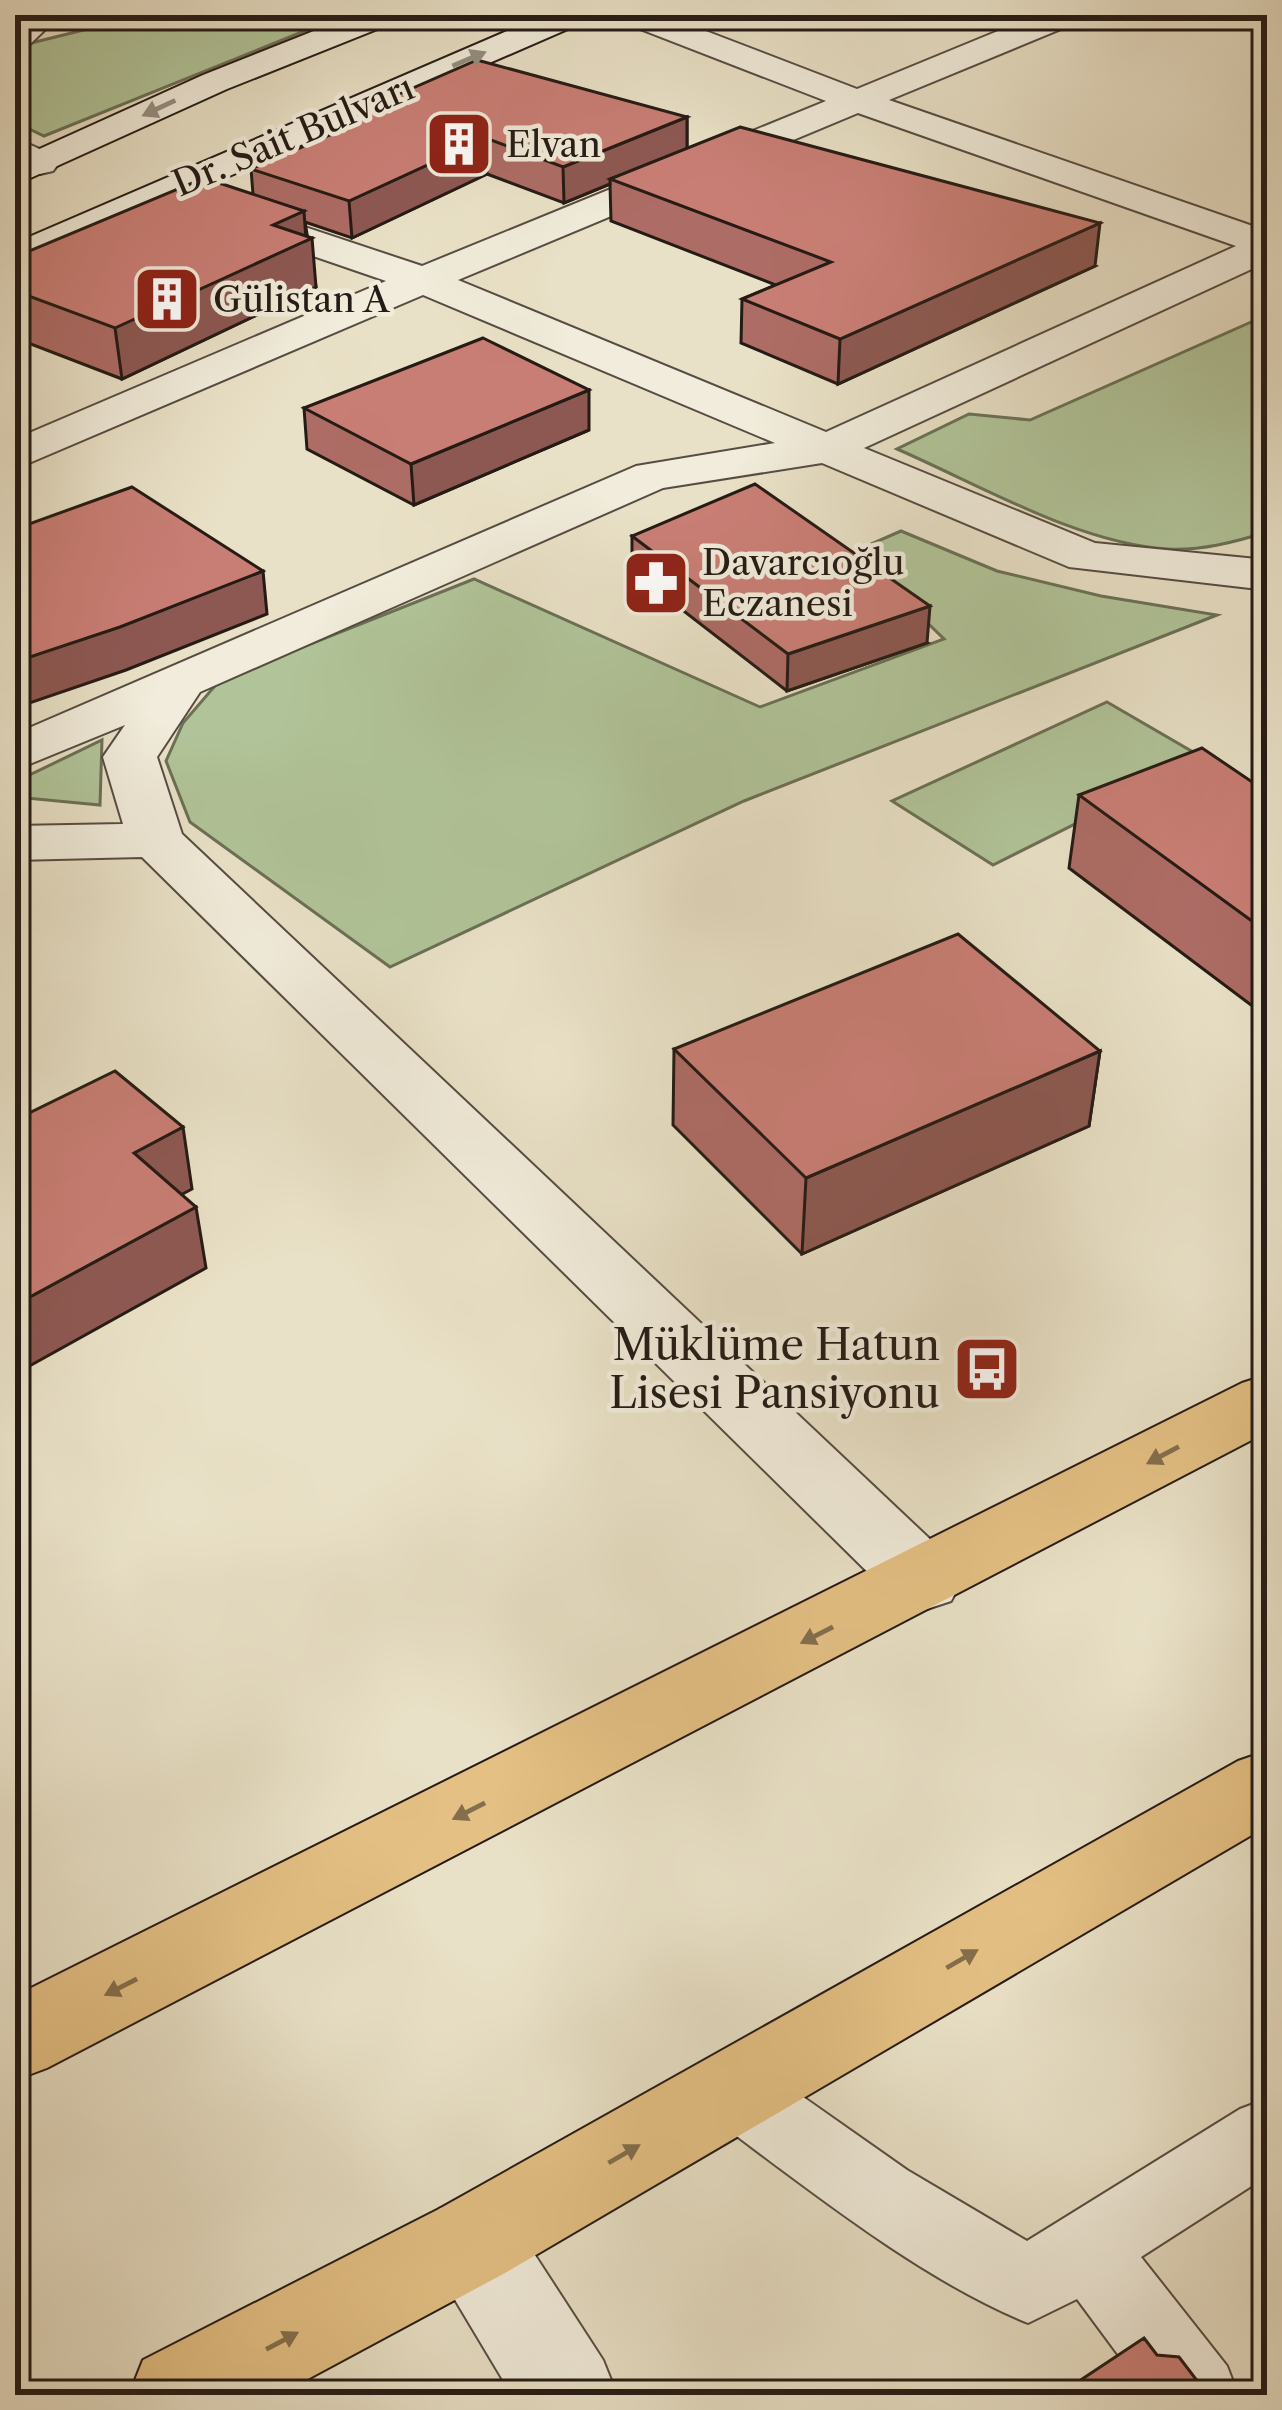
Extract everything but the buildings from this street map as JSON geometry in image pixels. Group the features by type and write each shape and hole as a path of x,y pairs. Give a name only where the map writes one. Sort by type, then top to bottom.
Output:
{"main road":[{"path":"15,2040 1267,1401"},
{"path":"178,2395 472,2241 1267,1784"}],"street":[{"path":"15,40 39,20 30,15"},
{"name":"Dr. Sait Bulvarı","path":"23,162 383,15"},
{"name":"Dr. Sait Bulvarı","path":"15,257 162,191 291,107 572,15"},
{"path":"634,15 857,101 1267,245"},
{"path":"15,455 423,280 1066,15"},
{"path":"204,86 237,84 291,107"},
{"path":"162,191 423,280 1086,557 1267,575"},
{"path":"15,754 652,476 826,449 1267,245"},
{"path":"182,680 130,757 156,840 924,1580"},
{"path":"15,843 156,840"},
{"path":"472,2241 568,2395"}],"lane":[{"path":"734,2090 880,2196 1028,2285 1267,2134"},
{"path":"1086,2248 1198,2395"}],"green space":[{"path":"144,15 344,15 44,136 15,122 15,47"},
{"path":"1267,315 1267,532 1192,549 1133,544 1029,510 897,449 969,414 1030,420"},
{"path":"901,531 997,571 1101,596 1217,615 744,801 390,967 190,822 166,761 183,723 220,680 474,579 760,707 944,639 869,566 871,544"},
{"path":"1107,702 1205,759 993,865 892,801"},
{"path":"102,740 100,805 15,797 15,782"}],"place":[{"name":"Elvan","path":"459,144"},
{"name":"Gülistan A","path":"167,299"},
{"name":"Davarcıoğlu Eczanesi","path":"656,583"},
{"name":"Müklüme Hatun Lisesi Pansiyonu","path":"987,1369"}]}
